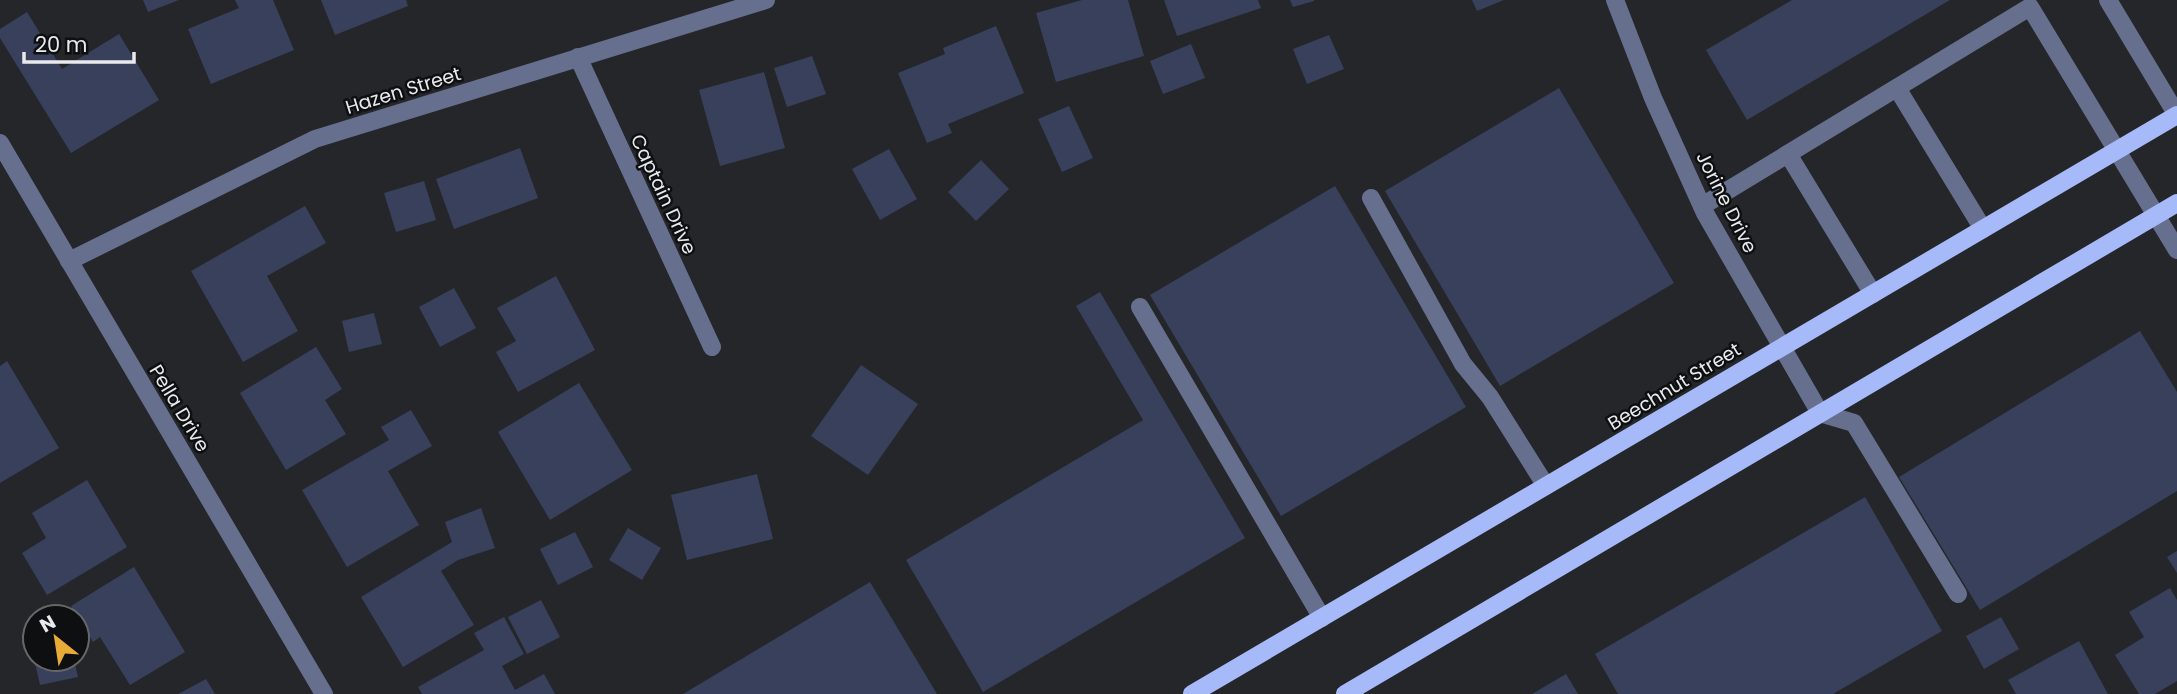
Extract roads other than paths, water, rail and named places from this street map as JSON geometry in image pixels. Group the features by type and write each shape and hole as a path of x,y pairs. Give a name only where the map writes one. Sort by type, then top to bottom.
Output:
{"main road":[{"name":"Beechnut Street","path":"1192,694 2177,115"},
{"path":"1345,694 2177,203"}],"street":[{"name":"Hazen Street","path":"69,261 316,139 766,0"},
{"name":"Jorine Drive","path":"1615,0 1653,98 1702,206 1821,413"},
{"path":"2108,0 2177,115"},
{"path":"1702,206 2030,7 2177,250"},
{"name":"Captain Drive","path":"578,57 712,347"},
{"path":"1897,88 1983,229"},
{"name":"Pella Drive","path":"0,143 324,694"},
{"path":"1788,154 1873,293"},
{"path":"1371,198 1463,364 1490,397 1546,486"},
{"path":"1140,307 1322,618"},
{"path":"1821,413 1854,423 1958,594"}]}
